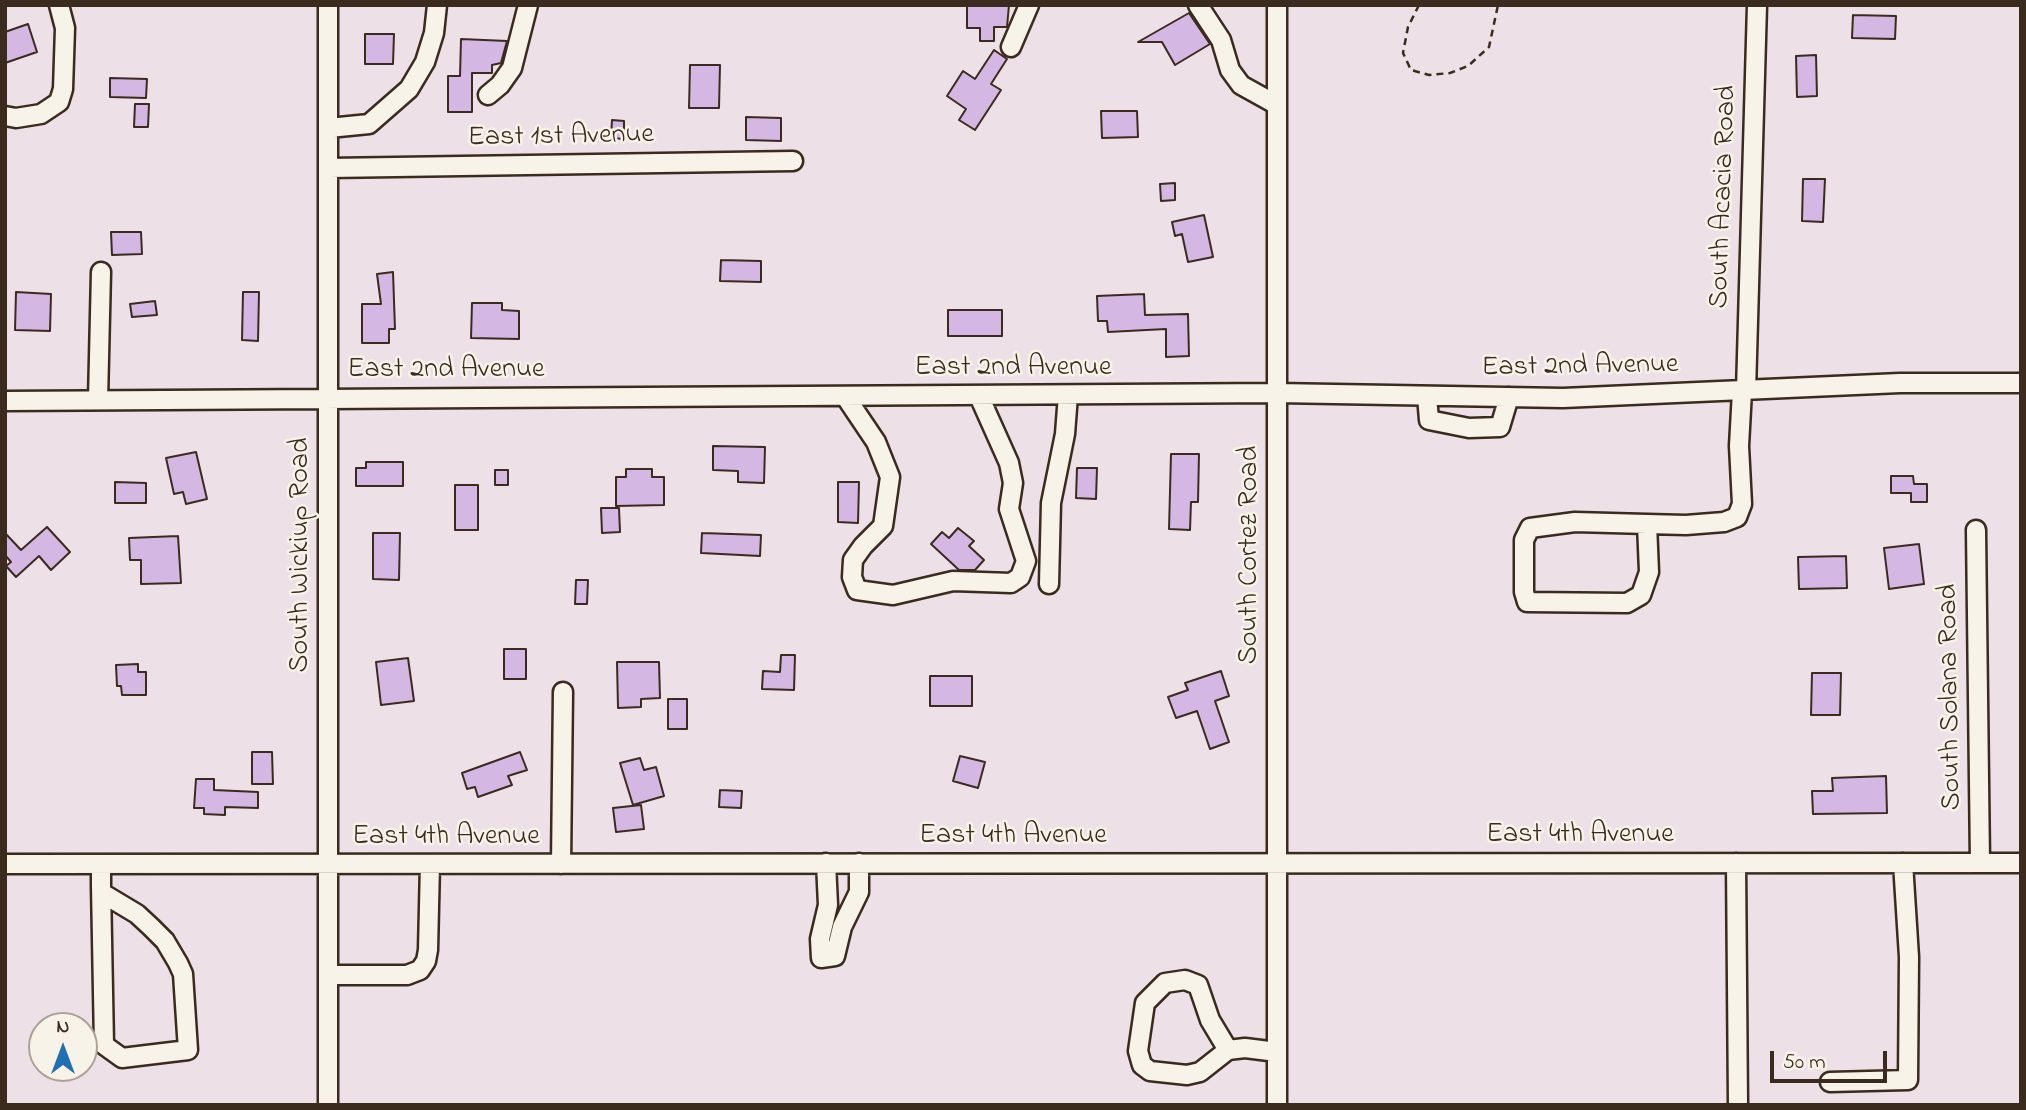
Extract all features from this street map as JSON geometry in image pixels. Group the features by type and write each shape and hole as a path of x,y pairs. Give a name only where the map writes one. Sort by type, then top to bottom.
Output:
{"street":[{"path":"5,116 16,118 41,114 59,103 63,89 65,28 59,5"},
{"name":"South Wickiup Road","path":"328,5 328,1105"},
{"path":"329,128 369,124 409,89 425,62 437,5"},
{"path":"488,95 500,85 512,68 528,5"},
{"path":"1011,47 1029,5"},
{"path":"1198,5 1221,40 1230,70 1241,85 1277,105"},
{"name":"South Cortez Road","path":"1277,5 1277,1105"},
{"name":"South Acacia Road","path":"1647,524 1724,522 1737,517 1742,504 1739,446 1744,391 1757,5"},
{"name":"East 1st Avenue","path":"329,168 793,161"},
{"path":"98,400 101,272"},
{"name":"East 2nd Avenue","path":"5,401 1278,393 1509,397 1744,391 1900,383 2021,383"},
{"path":"1049,584 1051,503 1065,434 1068,395"},
{"path":"845,396 876,442 890,477 883,526 853,560 852,577 857,590 893,594 953,581 1011,583 1020,577 1026,561 1009,509 1013,483 1009,463 979,396"},
{"path":"1427,396 1429,420 1469,429 1500,428 1509,397"},
{"path":"1575,522 1647,524 1649,572 1641,595 1627,603 1527,602 1524,592 1524,540 1530,528 1575,522"},
{"name":"South Solana Road","path":"1976,530 1980,863"},
{"path":"561,864 563,692"},
{"path":"826,863 828,905 820,939 821,958 835,956 842,927 859,891 859,863"},
{"path":"1736,863 1738,1105"},
{"path":"1830,1082 1908,1080 1909,957 1903,863"},
{"name":"East 4th Avenue","path":"5,864 2021,863"},
{"path":"101,864 104,1045 122,1058 188,1050 183,974 178,963 165,941 137,914 102,893"},
{"path":"328,975 407,975 420,970 426,961 428,950 430,864"},
{"path":"1228,1050 1210,1020 1198,985 1185,980 1164,982 1145,1003 1138,1051 1142,1065 1150,1071 1187,1075 1200,1072 1228,1050 1245,1048 1277,1052"}],"path":[{"path":"1419,5 1408,27 1403,53 1411,70 1429,75 1450,73 1468,66 1489,47 1498,5"}],"building":[{"path":"967,5 1009,5 1007,27 994,27 994,41 980,41 980,28 967,28"},
{"path":"1189,13 1210,44 1175,65 1162,42 1138,42"},
{"path":"1853,15 1896,16 1895,39 1852,38"},
{"path":"28,24 37,52 5,63 5,32"},
{"path":"365,34 394,34 393,64 365,64"},
{"path":"461,39 507,41 501,63 492,65 492,73 472,73 472,112 448,112 448,76 460,76"},
{"path":"994,50 1007,59 991,84 1001,90 975,130 959,120 966,109 947,96 963,71 975,79"},
{"path":"1816,55 1817,96 1797,97 1796,56"},
{"path":"690,65 720,65 719,108 689,108"},
{"path":"110,78 147,79 146,98 110,97"},
{"path":"135,104 149,104 148,127 134,127"},
{"path":"1101,111 1137,111 1138,137 1102,138"},
{"path":"746,117 781,118 781,141 746,140"},
{"path":"612,120 624,121 624,139 611,138"},
{"path":"1803,179 1825,179 1823,222 1802,221"},
{"path":"1175,183 1175,200 1161,201 1160,184"},
{"path":"1204,215 1213,257 1188,262 1182,234 1175,236 1172,222"},
{"path":"111,232 141,232 142,254 112,255"},
{"path":"721,260 761,261 761,282 720,281"},
{"path":"393,272 395,329 389,329 389,343 362,343 362,304 381,304 377,274"},
{"path":"16,292 51,294 50,331 15,330"},
{"path":"243,292 259,292 258,341 242,340"},
{"path":"1144,294 1145,315 1188,314 1189,356 1166,357 1166,329 1108,332 1107,321 1098,321 1097,296"},
{"path":"155,301 157,315 132,317 130,304"},
{"path":"472,303 502,303 502,310 519,311 519,339 471,338"},
{"path":"948,310 1002,310 1002,336 948,336"},
{"path":"713,446 765,447 764,483 738,482 738,471 713,470"},
{"path":"196,452 207,499 186,504 183,492 174,494 166,458"},
{"path":"1171,454 1199,454 1198,502 1191,502 1190,530 1169,529"},
{"path":"366,462 403,462 403,486 356,486 356,468 366,468"},
{"path":"1077,468 1097,468 1096,499 1076,498"},
{"path":"626,469 652,469 652,477 664,477 664,505 616,506 616,477 626,477"},
{"path":"495,470 508,470 508,485 495,485"},
{"path":"1891,476 1913,476 1914,484 1927,484 1927,502 1911,502 1911,493 1891,493"},
{"path":"115,482 146,483 146,503 115,503"},
{"path":"838,482 859,482 858,523 838,522"},
{"path":"455,485 478,485 478,530 455,530"},
{"path":"601,508 619,508 620,532 602,533"},
{"path":"47,527 70,552 51,570 39,556 16,577 6,566 11,562 5,555 5,533 21,550"},
{"path":"958,528 974,541 969,546 984,560 975,570 959,570 931,544 942,532 949,538"},
{"path":"373,533 400,533 399,580 373,579"},
{"path":"702,533 761,535 760,556 701,553"},
{"path":"178,536 181,583 141,584 141,560 130,560 129,538"},
{"path":"1919,544 1924,584 1889,589 1884,548"},
{"path":"1846,556 1847,588 1799,589 1798,557"},
{"path":"576,580 588,580 587,604 575,604"},
{"path":"504,649 526,649 526,679 504,679"},
{"path":"781,655 795,655 794,690 762,689 763,671 780,672"},
{"path":"408,658 414,701 381,705 376,662"},
{"path":"617,662 659,662 660,698 641,699 641,707 618,708"},
{"path":"138,664 138,672 146,672 146,695 122,695 121,686 117,686 116,665"},
{"path":"1221,671 1229,696 1215,701 1229,742 1210,749 1197,711 1176,718 1168,697 1188,690 1185,683"},
{"path":"1812,673 1841,673 1840,715 1811,715"},
{"path":"930,676 972,676 972,706 930,706"},
{"path":"668,699 687,699 687,729 668,729"},
{"path":"252,752 272,752 273,784 252,784"},
{"path":"520,752 527,770 508,776 512,785 478,797 475,787 467,789 462,773"},
{"path":"960,756 985,762 978,788 953,781"},
{"path":"640,758 644,770 656,767 664,796 633,805 620,763"},
{"path":"1886,776 1887,813 1813,814 1812,791 1833,791 1832,778"},
{"path":"196,779 214,779 214,790 258,792 258,808 225,807 225,815 204,814 204,808 194,808"},
{"path":"720,790 742,791 741,808 719,807"},
{"path":"641,805 644,829 616,832 613,808"}]}
